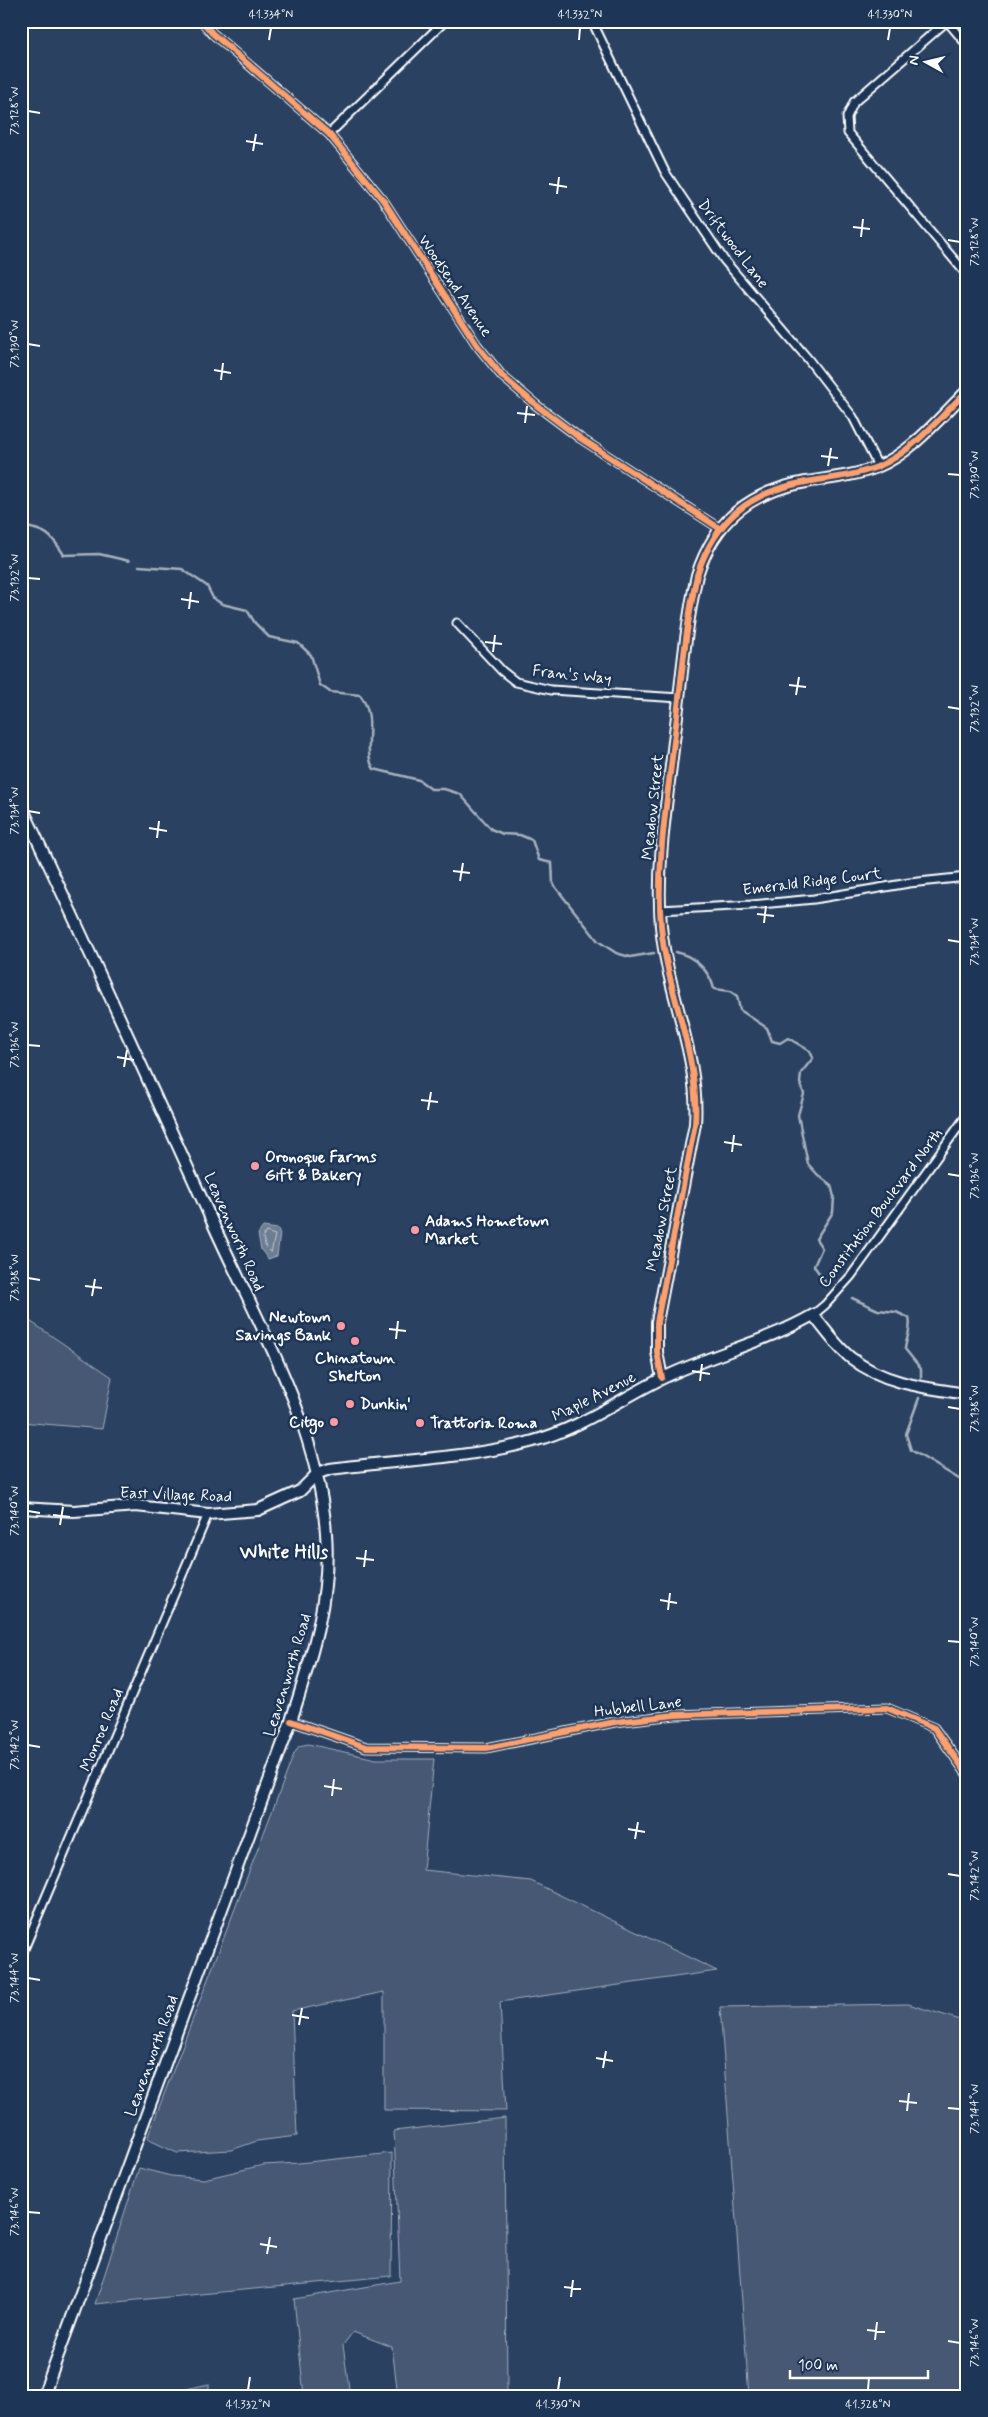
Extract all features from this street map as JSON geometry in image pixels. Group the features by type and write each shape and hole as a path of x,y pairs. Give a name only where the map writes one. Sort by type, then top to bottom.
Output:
{"main road":[{"name":"Meadow Street","path":"662,1378 657,1352 657,1322 695,1124 696,1101 691,1058 665,954 660,910 661,851 697,575 703,557 720,528 742,507 761,496 781,488 852,475 878,466 910,445 967,391"},
{"name":"Leavenworth Road","path":"21,805 282,1373 318,1473 326,1534 326,1584 321,1620 291,1721 43,2396"},
{"name":"Maple Avenue","path":"318,1473 330,1468 417,1460 529,1442 562,1432 594,1418 662,1378 748,1343 771,1336 813,1315"},
{"path":"813,1315 851,1358 883,1377 916,1386 967,1394"},
{"name":"East Village Road","path":"21,1508 74,1511 136,1506 208,1514 258,1510 300,1491 318,1473"}],"street":[{"name":"Woodsend Avenue","path":"202,21 212,33 329,134 382,200 477,345 502,376 536,405 580,438 720,528"},
{"path":"329,134 445,21"},
{"name":"Driftwood Lane","path":"592,21 664,172 724,260 808,359 853,417 878,466"},
{"path":"967,45 947,21 854,102 847,116 848,133 967,275"},
{"name":"Fran's Way","path":"457,623 516,682 551,690 680,698"},
{"name":"Emerald Ridge Court","path":"660,910 751,905 814,898 909,882 967,878"},
{"name":"Constitution Boulevard North","path":"813,1315 825,1306 851,1276 967,1115"},
{"name":"Monroe Road","path":"21,1956 208,1514"},
{"name":"Hubbell Lane","path":"291,1721 366,1747 486,1748 616,1722 675,1715 887,1708 934,1728 967,1774"}],"shaded area":[{"path":"21,1315 112,1377 102,1429 21,1422"},
{"path":"308,1744 376,1759 434,1759 423,1870 531,1881 717,1971 500,2002 506,2111 384,2110 384,1992 292,2011 297,2136 257,2141 231,2150 177,2153 147,2139 294,1754 299,1746"},
{"path":"908,2004 967,2022 967,2396 749,2396 720,2007"},
{"path":"505,2118 507,2395 398,2396 392,2347 353,2332 343,2345 350,2396 304,2396 294,2299 400,2281 394,2131"},
{"path":"392,2153 391,2276 95,2304 139,2168 171,2176 204,2179 263,2165"},
{"path":"209,2384 209,2396 154,2396"}],"water":[{"path":"263,1227 278,1229 280,1234 277,1256 268,1259 261,1250 258,1234"}],"waterway":[{"path":"21,526 36,529 47,534 64,555 99,554 129,561"},
{"path":"139,566 182,569 207,586 213,598 222,604 247,610 255,623 269,637 298,643 311,655 320,685 330,692 360,695 366,704 369,724 369,753 374,769 419,780 431,789 444,789 460,794 491,829 503,834 520,835 532,840 539,860 552,863 553,884 598,941 616,953 630,957 654,953"},
{"path":"676,952 689,957 700,965 709,976 714,989 730,991 737,996 740,1010 767,1028 772,1041 780,1043 788,1038 810,1051 813,1058 801,1073 800,1083 804,1094 798,1115 808,1164 831,1185 834,1197 833,1212 816,1239 822,1248 814,1266 826,1283"},
{"path":"852,1298 878,1310 896,1312 909,1318 909,1330 905,1349 921,1369 921,1378"},
{"path":"919,1398 906,1434 911,1450 964,1482 967,1487"}],"cycle path":[{"path":"202,21 212,33 329,134 383,200 477,345 502,376 536,405 580,438 719,528"},
{"path":"662,1378 657,1352 657,1322 695,1124 695,1098 688,1049 664,951 660,903 661,856 689,616 697,575 705,556 724,524 751,501 786,487 860,473 877,467 914,443 967,391"},
{"path":"291,1721 366,1747 486,1748 615,1722 675,1715 887,1708 934,1728 967,1774"}],"place":[{"name":"Oronoque Farms Gift & Bakery","path":"255,1166"},
{"name":"Adams Hometown Market","path":"415,1230"},
{"name":"Newtown Savings Bank","path":"341,1326"},
{"name":"Chinatown Shelton","path":"355,1341"},
{"name":"Dunkin'","path":"350,1404"},
{"name":"Citgo","path":"334,1422"},
{"name":"Trattoria Roma","path":"420,1423"}],"district":[{"name":"White Hills","path":"284,1552"}]}
